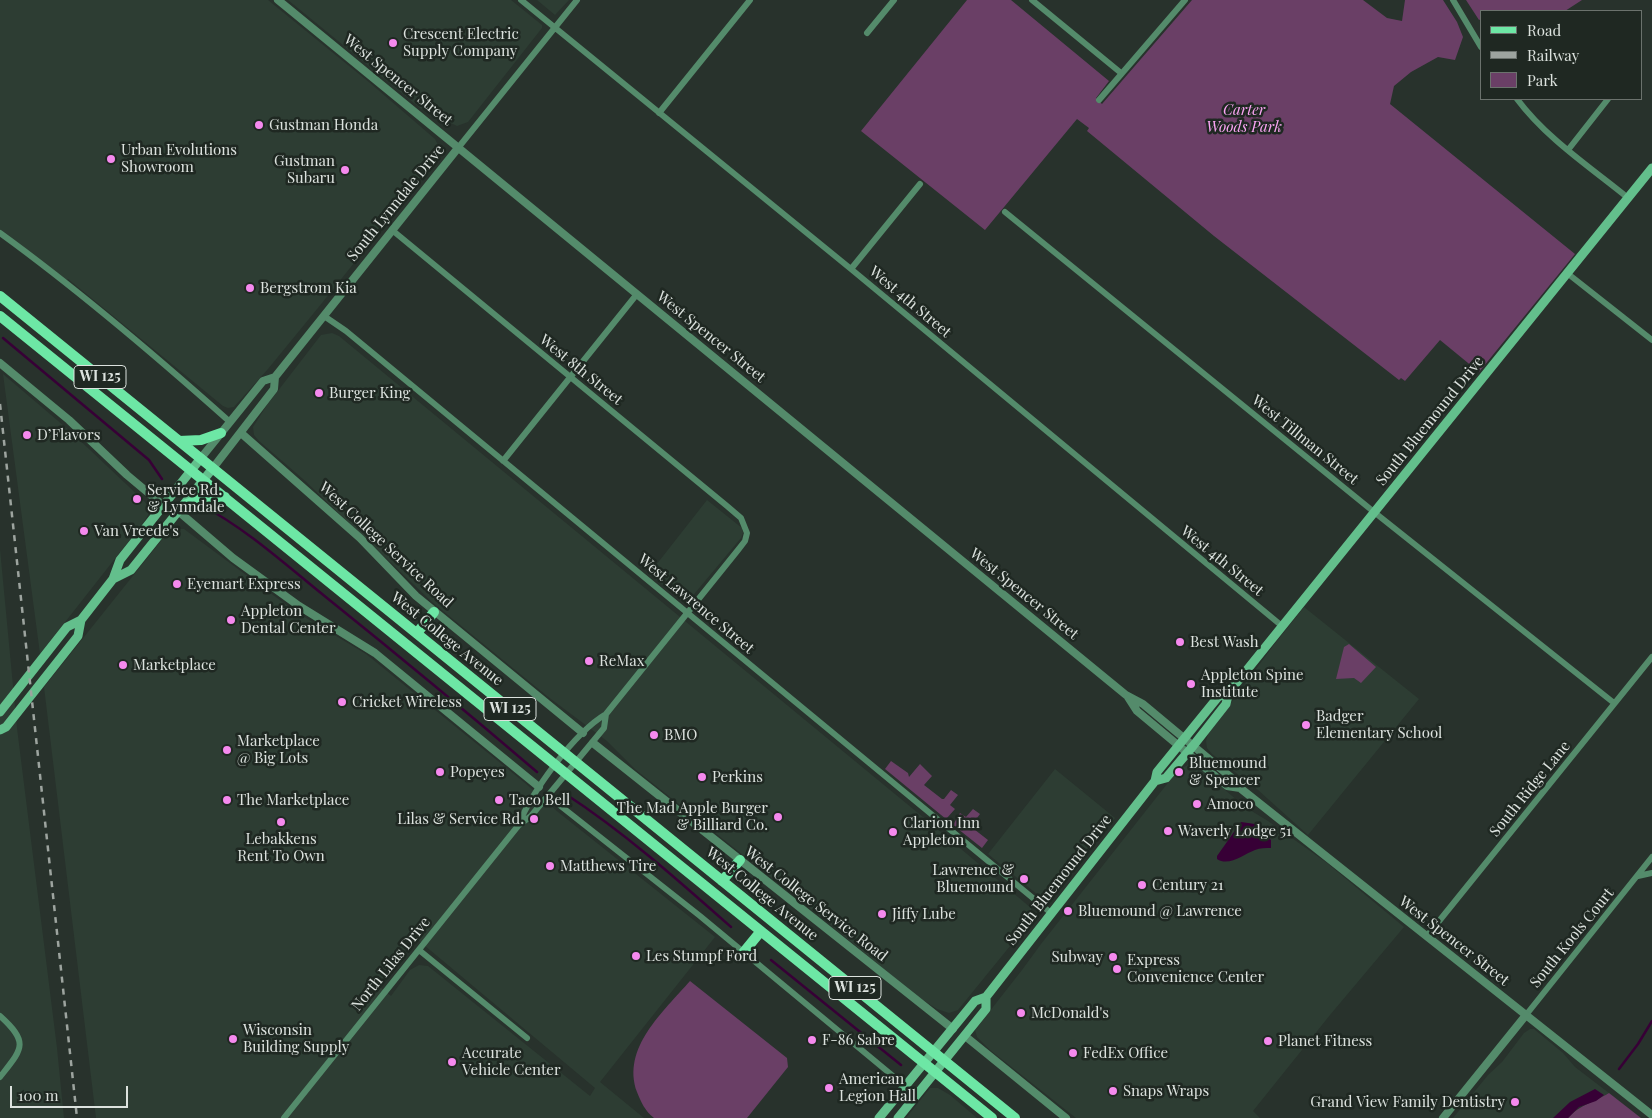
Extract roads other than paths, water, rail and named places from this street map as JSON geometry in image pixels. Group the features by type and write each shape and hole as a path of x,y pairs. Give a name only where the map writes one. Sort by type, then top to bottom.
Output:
{"main road":[{"name":"South Bluemound Drive","path":"879,1118 975,1001 986,997 1155,781 1157,772 1181,742 1218,697 1229,691 1652,168"},
{"name":"West College Avenue","path":"0,296 1015,1118"},
{"name":"West College Avenue","path":"0,316 992,1118"},
{"path":"179,441 201,440 221,433"},
{"path":"0,712 67,627 81,620 113,579 120,560 201,458"},
{"path":"113,579 131,570 212,468"},
{"path":"181,508 206,497 225,497"},
{"path":"417,633 434,612"},
{"path":"0,730 6,727 78,636 81,620"},
{"name":"South Bluemound Drive","path":"1155,781 1166,778 1190,750 1226,704 1229,691"},
{"path":"722,881 740,860"},
{"path":"743,953 760,931"},
{"name":"South Bluemound Drive","path":"898,1118 986,1009 986,997"}],"street":[{"name":"West Spencer Street","path":"278,0 1126,695 1142,704 1227,786 1240,788 1652,1115"},
{"name":"West 4th Street","path":"521,0 1282,626"},
{"name":"South Lynndale Drive","path":"201,458 263,381 275,377 577,0"},
{"path":"659,113 750,0"},
{"path":"867,33 894,0"},
{"path":"1032,0 1121,73"},
{"path":"1099,100 1184,0"},
{"path":"1453,0 1480,45"},
{"path":"1518,100 1538,124 1628,198"},
{"path":"1568,150 1607,100"},
{"path":"850,269 920,184"},
{"name":"West Tillman Street","path":"1005,212 1374,512 1614,703"},
{"name":"West 8th Street","path":"392,230 741,518 747,533 744,541 687,613"},
{"path":"0,233 65,282 126,332 230,422"},
{"path":"1567,273 1652,340"},
{"path":"503,461 637,294"},
{"name":"West Lawrence Street","path":"324,316 346,331 1051,913"},
{"path":"0,363 69,420 127,475 164,506"},
{"name":"South Lynndale Drive","path":"212,468 274,389 275,377"},
{"name":"West College Service Road","path":"241,432 353,531 434,612 583,734"},
{"path":"181,508 233,558 299,606 375,652 539,787"},
{"path":"606,714 687,613"},
{"name":"South Ridge Lane","path":"1428,936 1652,657"},
{"name":"North Lilas Drive","path":"518,826 524,811 539,787 565,753 595,721 606,714"},
{"name":"North Lilas Drive","path":"284,1118 518,826 532,816 593,743 604,728 606,714"},
{"name":"West College Service Road","path":"593,743 952,1029"},
{"path":"548,796 700,916 905,1086"},
{"name":"South Kools Court","path":"1526,1015 1652,857"},
{"path":"1638,876 1652,873"},
{"path":"419,950 527,1038"},
{"path":"1443,1118 1526,1015"},
{"path":"0,1016 15,1031 20,1040 18,1053 0,1077"},
{"path":"965,1036 1066,1118"}],"waterway":[{"path":"3,338 149,460 162,479"},
{"path":"203,506 236,526 267,549 433,684 537,772"},
{"path":"564,793 629,840 731,927"},
{"path":"771,960 901,1065"},
{"path":"1619,1069 1652,1021"}],"railway":[{"path":"0,404 77,1118"}],"place":[{"name":"Crescent Electric Supply Company","path":"393,43"},
{"name":"Gustman Honda","path":"259,125"},
{"name":"Urban Evolutions Showroom","path":"111,159"},
{"name":"Gustman Subaru","path":"345,170"},
{"name":"Bergstrom Kia","path":"250,288"},
{"name":"Burger King","path":"319,393"},
{"name":"D’Flavors","path":"27,435"},
{"name":"Service Rd. & Lynndale","path":"137,499"},
{"name":"Van Vreede's","path":"84,531"},
{"name":"Eyemart Express","path":"177,584"},
{"name":"Appleton Dental Center","path":"231,620"},
{"name":"Best Wash","path":"1180,642"},
{"name":"ReMax","path":"589,661"},
{"name":"Marketplace","path":"123,665"},
{"name":"Appleton Spine Institute","path":"1191,684"},
{"name":"Cricket Wireless","path":"342,702"},
{"name":"Badger Elementary School","path":"1306,725"},
{"name":"BMO","path":"654,735"},
{"name":"Marketplace @ Big Lots","path":"227,750"},
{"name":"Popeyes","path":"440,772"},
{"name":"Bluemound & Spencer","path":"1179,772"},
{"name":"Perkins","path":"702,777"},
{"name":"The Marketplace","path":"227,800"},
{"name":"Taco Bell","path":"499,800"},
{"name":"Amoco","path":"1197,804"},
{"name":"The Mad Apple Burger & Billiard Co.","path":"778,817"},
{"name":"Lilas & Service Rd.","path":"534,819"},
{"name":"Lebakkens Rent To Own","path":"281,822"},
{"name":"Waverly Lodge 51","path":"1168,831"},
{"name":"Clarion Inn Appleton","path":"893,832"},
{"name":"Matthews Tire","path":"550,866"},
{"name":"Lawrence & Bluemound","path":"1024,879"},
{"name":"Century 21","path":"1142,885"},
{"name":"Bluemound @ Lawrence","path":"1068,911"},
{"name":"Jiffy Lube","path":"882,914"},
{"name":"Les Stumpf Ford","path":"636,956"},
{"name":"Subway","path":"1113,957"},
{"name":"Express Convenience Center","path":"1117,969"},
{"name":"McDonald's","path":"1021,1013"},
{"name":"Wisconsin Building Supply","path":"233,1039"},
{"name":"F-86 Sabre","path":"812,1040"},
{"name":"Planet Fitness","path":"1268,1041"},
{"name":"FedEx Office","path":"1073,1053"},
{"name":"Accurate Vehicle Center","path":"452,1062"},
{"name":"American Legion Hall","path":"829,1088"},
{"name":"Snaps Wraps","path":"1113,1091"},
{"name":"Grand View Family Dentistry","path":"1515,1102"}],"park label":[{"name":"Carter Woods Park","path":"1244,118"}]}
